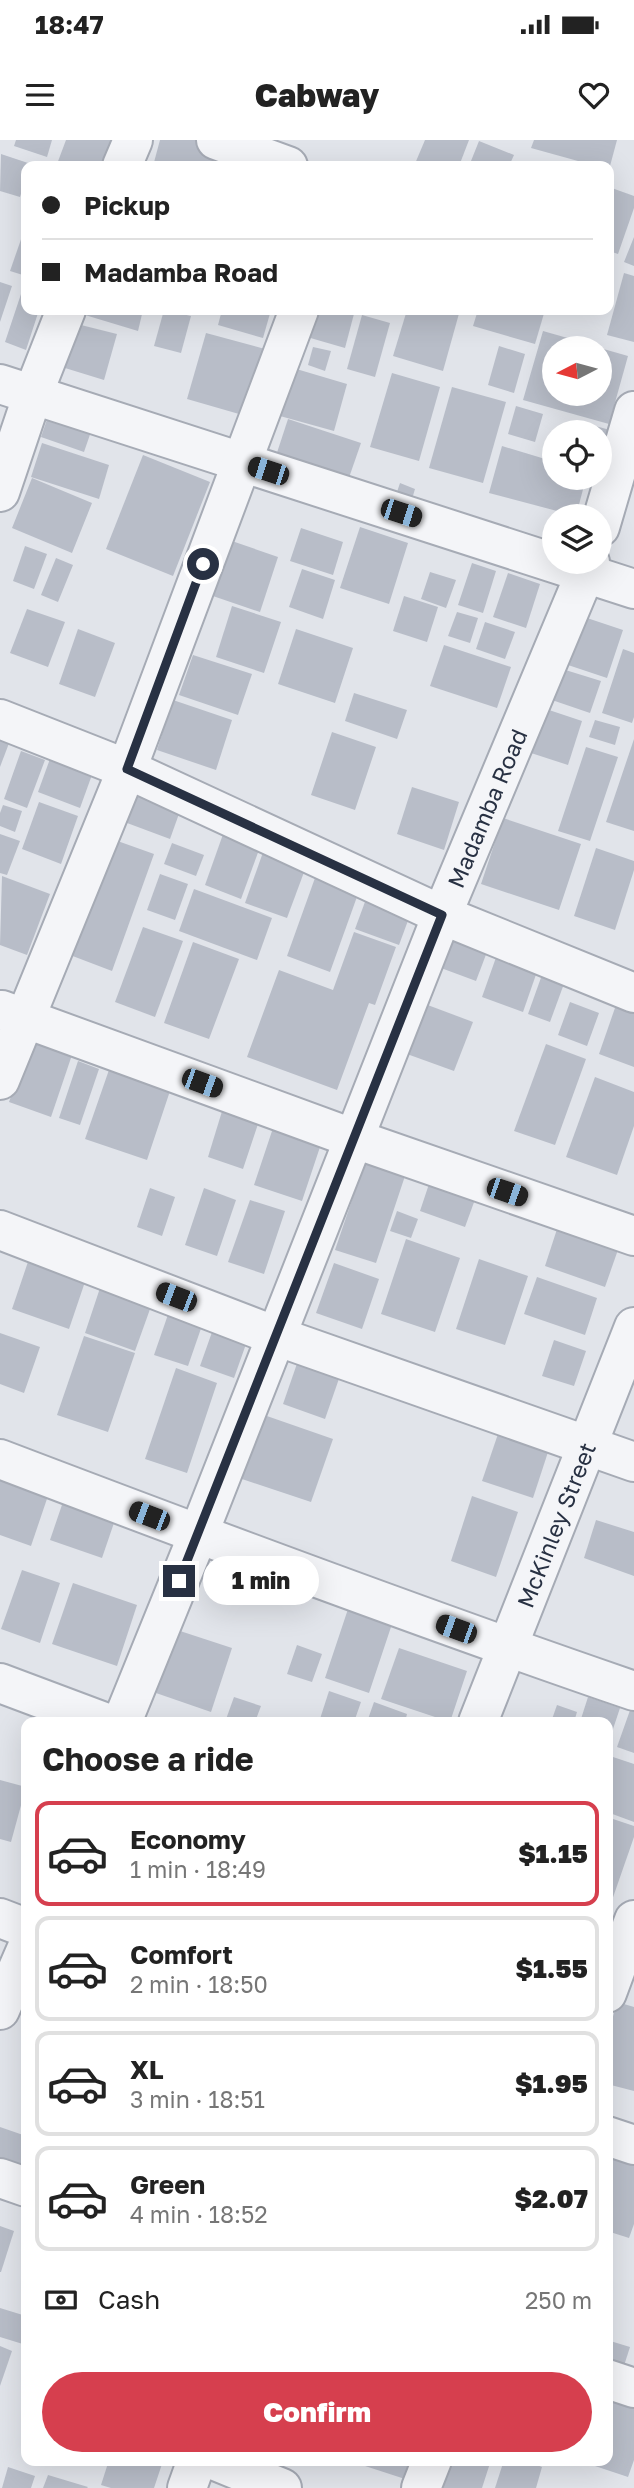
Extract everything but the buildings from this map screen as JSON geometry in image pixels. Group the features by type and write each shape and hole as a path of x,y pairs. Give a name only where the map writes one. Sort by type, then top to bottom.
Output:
{"street":[{"path":"124,161 133,140"},
{"path":"216,140 274,161"},
{"path":"0,492 17,389 63,315"},
{"path":"0,1080 12,1013 127,769 297,315"},
{"path":"17,389 242,462 542,554"},
{"path":"607,504 633,416"},
{"name":"Madamba Road","path":"124,1717 442,915 585,574"},
{"path":"601,574 634,589"},
{"path":"0,719 127,769 442,915 634,993"},
{"path":"12,1013 355,1139 634,1236"},
{"path":"0,1230 276,1336 634,1462"},
{"name":"McKinley Street","path":"480,1717 634,1327"},
{"path":"0,1459 198,1535 634,1690"},
{"path":"0,1683 91,1717"},
{"path":"0,1918 21,1926"},
{"path":"613,1972 627,1922"},
{"path":"0,2010 21,1962"},
{"path":"613,2138 634,2146"},
{"path":"0,2178 21,2185"},
{"path":"613,2381 634,2388"},
{"path":"187,2488 195,2466"},
{"path":"228,2466 282,2488"},
{"path":"421,2488 430,2466"}],"route":[{"path":"179,1581 442,915 127,769 203,564"}]}
